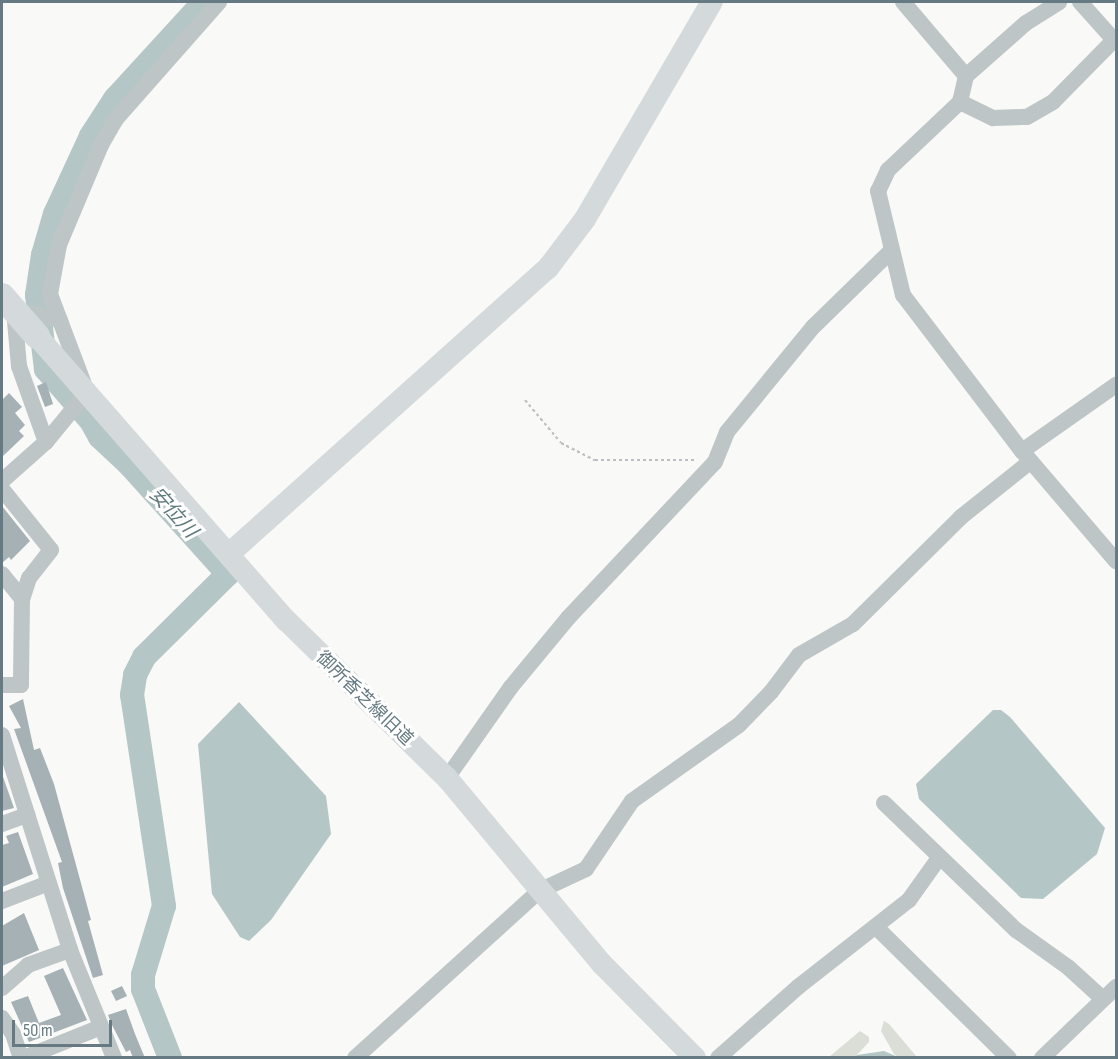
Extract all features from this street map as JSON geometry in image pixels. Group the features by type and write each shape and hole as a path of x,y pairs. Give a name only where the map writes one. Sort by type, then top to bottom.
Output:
{"street":[{"path":"46,442 35,420 26,322 50,294 53,264 101,145 134,97 219,2"},
{"path":"229,554 555,260 585,219 712,2"},
{"path":"903,2 966,76"},
{"path":"1059,2 1026,23 966,76 960,102 888,170 878,191 892,250 911,309 1026,456 1116,561"},
{"path":"960,102 993,118 1027,117 1053,102 1115,39 1080,2"},
{"path":"447,778 511,687 568,618 715,462 727,432 813,327 892,250"},
{"path":"2,480 46,442 85,395 26,322"},
{"name":"御所香芝線旧道","path":"26,322 66,368 85,395 316,653 447,778 602,964 695,1058"},
{"path":"355,1058 539,891 586,869 632,801 739,725 771,692 799,655 861,617 1026,456 1116,385"},
{"path":"2,489 51,550 29,578 22,599 21,685 2,685"},
{"path":"2,574 22,599"},
{"path":"2,742 70,950 114,1058"},
{"path":"884,803 1016,930 1069,968 1103,999"},
{"path":"2,824 27,815"},
{"path":"718,1058 798,987 877,928 909,900 939,858"},
{"path":"2,901 48,883"},
{"path":"877,928 1009,1058"},
{"path":"2,988 28,965 70,950"},
{"path":"1042,1058 1116,987"},
{"path":"2,1018 13,1034 22,1058 100,1027"}],"path":[{"path":"525,400 561,443 595,460 715,462"}],"shaded area":[{"path":"239,702 326,796 331,834 271,920 249,941 240,937 212,894 198,744"},
{"path":"993,710 1001,710 1010,717 1105,828 1097,854 1043,899 1021,898 919,799 916,784"},
{"path":"884,1021 917,1057 898,1057 894,1054 881,1031"},
{"path":"860,1031 869,1037 869,1042 855,1057 829,1057"},
{"path":"884,1051 898,1057 855,1057 857,1055"}],"building":[{"path":"46,382 53,404 45,407 37,386"},
{"path":"9,393 22,407 15,413 25,425 19,431 24,436 2,457 2,400"},
{"path":"2,506 30,541 11,560 9,557 2,563"},
{"path":"23,699 34,750 40,748 54,784 91,920 88,921 103,975 93,978 63,888 58,863 62,862 14,729 21,728 9,706"},
{"path":"2,774 14,808 2,811"},
{"path":"18,832 33,874 2,887 2,845 9,843 6,836"},
{"path":"24,913 39,950 2,966 2,926"},
{"path":"63,968 87,1020 29,1042 11,1002 28,996 39,1023 61,1015 44,976"},
{"path":"122,986 127,996 116,1001 111,991"},
{"path":"126,1009 145,1058 133,1058 130,1050 126,1052 108,1015"}],"waterway":[{"name":"安位川","path":"170,1058 143,989 143,975 164,906 132,695 135,675 144,657 228,574 130,465 100,437 91,421 46,369 37,295 43,255 55,214 91,136 115,99 204,2"}]}
